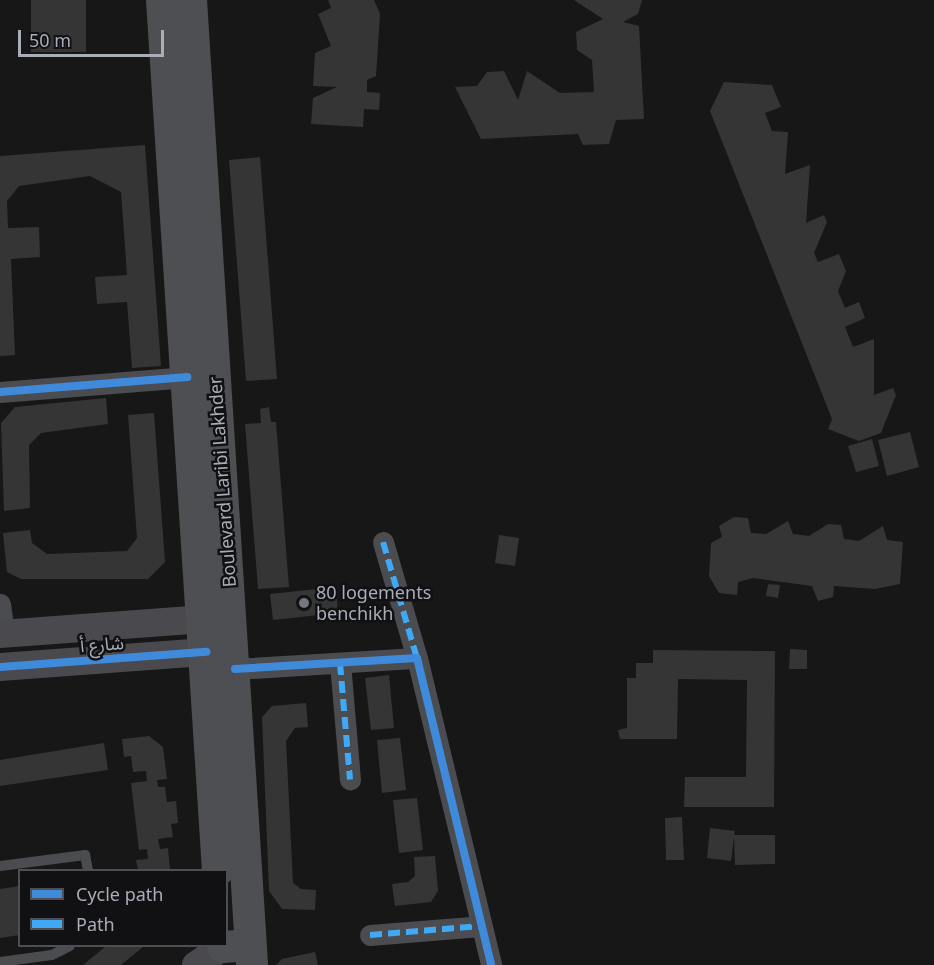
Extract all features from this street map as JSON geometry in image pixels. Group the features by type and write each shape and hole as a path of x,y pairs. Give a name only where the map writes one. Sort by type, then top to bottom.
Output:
{"main road":[{"name":"Boulevard Laribi Lakhder","path":"162,0 204,619 218,869"},
{"name":"Boulevard Laribi Lakhder","path":"191,0 235,669 233,955"},
{"path":"204,619 232,634 206,652"}],"street":[{"path":"0,392 188,377"},
{"path":"382,542 417,658 491,965"},
{"path":"0,604 2,634"},
{"name":"شارع أ","path":"2,634 204,619"},
{"name":"شارع أ","path":"0,667 206,652"},
{"path":"235,669 417,658"},
{"path":"340,663 350,780"},
{"path":"369,935 482,926"},
{"path":"196,965 233,955"}],"lane":[{"path":"0,866 85,855 88,869"},
{"path":"0,962 52,955 66,947"}],"building":[{"path":"31,0 86,0 86,52 31,52"},
{"path":"328,0 374,0 380,14 376,76 367,80 367,92 380,93 379,110 364,109 363,127 311,124 313,98 337,87 313,86 315,53 331,46 318,14 331,8"},
{"path":"574,0 642,0 638,14 623,22 639,26 644,119 616,120 609,144 583,145 578,134 481,139 455,87 477,86 487,72 504,71 518,100 527,71 560,93 594,92 592,60 577,50 576,32 603,19"},
{"path":"724,82 772,85 781,107 765,113 772,131 788,132 785,174 810,165 806,223 824,215 827,222 814,253 818,262 839,254 846,271 838,291 845,308 859,302 865,318 845,327 853,347 874,339 874,395 893,388 896,395 881,433 859,441 828,429 832,419 710,111"},
{"path":"145,145 161,366 132,368 127,302 97,304 95,277 127,275 121,192 90,176 19,186 7,201 8,228 39,227 40,257 11,259 15,355 0,356 0,156"},
{"path":"260,157 277,379 246,381 229,160"},
{"path":"106,398 108,424 41,433 29,445 30,508 4,511 1,423 15,407"},
{"path":"269,407 271,422 276,422 289,587 258,589 245,424 261,423 260,409"},
{"path":"154,413 165,562 148,579 21,579 7,572 3,533 30,530 32,543 47,554 127,551 137,538 128,415"},
{"path":"910,432 919,467 887,476 878,440"},
{"path":"872,439 879,466 856,472 848,446"},
{"path":"734,517 748,518 751,533 766,534 788,521 793,534 809,536 828,524 841,525 844,539 859,541 883,526 887,540 903,542 900,584 875,589 834,586 833,597 818,601 812,586 753,578 738,582 737,595 719,593 709,576 711,543 722,537 719,526"},
{"path":"499,535 519,538 515,566 495,563"},
{"path":"768,584 780,585 778,598 766,596"},
{"name":"80 logements benchikh","path":"336,587 338,613 273,620 270,594"},
{"path":"790,649 807,650 807,669 789,669"},
{"path":"653,650 775,651 774,807 684,807 685,777 746,777 747,680 678,679 677,739 620,739 618,730 627,728 627,678 636,678 636,663 653,663"},
{"path":"389,675 394,728 371,730 365,678"},
{"path":"306,703 308,727 295,728 286,741 293,883 301,889 316,890 315,910 282,909 269,891 262,717 272,706"},
{"path":"149,736 163,747 167,779 157,780 158,787 165,787 167,802 176,801 178,823 171,824 173,837 158,839 160,849 168,848 170,869 138,869 136,860 148,859 147,849 139,850 131,783 147,781 146,771 133,772 131,756 124,757 122,739"},
{"path":"400,738 406,790 382,793 377,740"},
{"path":"104,743 108,770 0,786 0,760"},
{"path":"417,798 423,850 399,853 393,800"},
{"path":"682,817 684,860 666,860 665,818"},
{"path":"710,828 735,831 734,835 775,835 775,864 735,865 734,837 731,861 707,858"},
{"path":"435,856 438,891 431,902 395,906 392,884 408,882 415,876 414,857"},
{"path":"18,886 18,935 0,938 0,889"},
{"path":"105,947 143,947 121,965 83,965"},
{"path":"315,952 318,965 276,965 282,959"}],"marked path":[{"path":"383,542 417,658"},
{"path":"340,663 350,780"},
{"path":"370,935 481,926"}],"cycle path":[{"path":"0,392 187,377"},
{"path":"0,667 206,652"},
{"path":"235,669 417,658 491,965"}],"place":[{"name":"80 logements benchikh","path":"304,603"}]}
